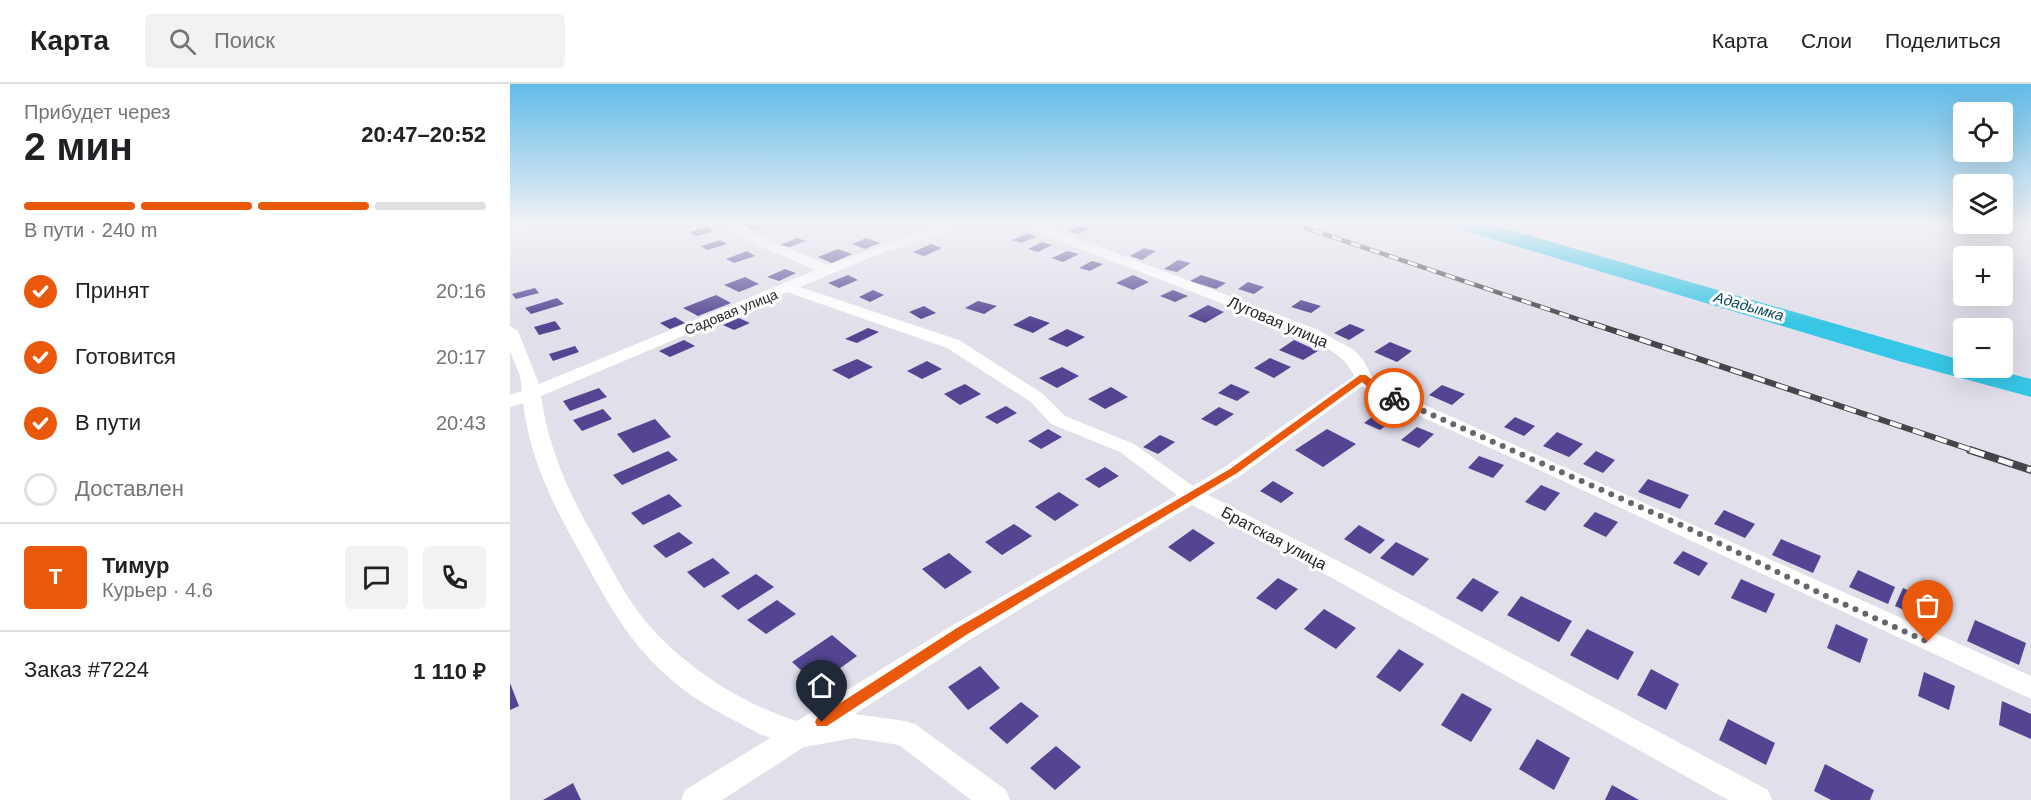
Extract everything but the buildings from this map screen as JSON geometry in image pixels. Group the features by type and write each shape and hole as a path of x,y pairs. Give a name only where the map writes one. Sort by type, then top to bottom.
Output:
{"street":[{"path":"798,257 830,271"},
{"name":"Садовая улица","path":"520,398 860,257"},
{"name":"Луговая улица","path":"1116,257 1310,332 1348,354 1358,365 1363,377 1379,391 1679,525 1826,596 2031,688"},
{"name":"Братская улица","path":"789,288 953,344 1037,398 1058,420 1127,448 1193,496 1340,572 1757,800"},
{"path":"510,331 529,376 520,398 536,429 546,462 563,503 631,620 653,647 694,683 770,724 802,735 854,726 905,733 995,800"},
{"path":"696,800 962,632 1233,471 1363,377"}],"waterway":[{"name":"Ададымка","path":"1580,257 1912,356 2031,388"}],"railway":[{"path":"1394,257 1598,326"},
{"path":"1594,324 1975,451"},
{"path":"1970,450 2031,470"}],"way so far":[{"path":"1394,398 1690,529 1826,596 1928,642"}],"route":[{"path":"822,722 962,632 1233,471 1363,377 1379,391 1394,398"}]}
